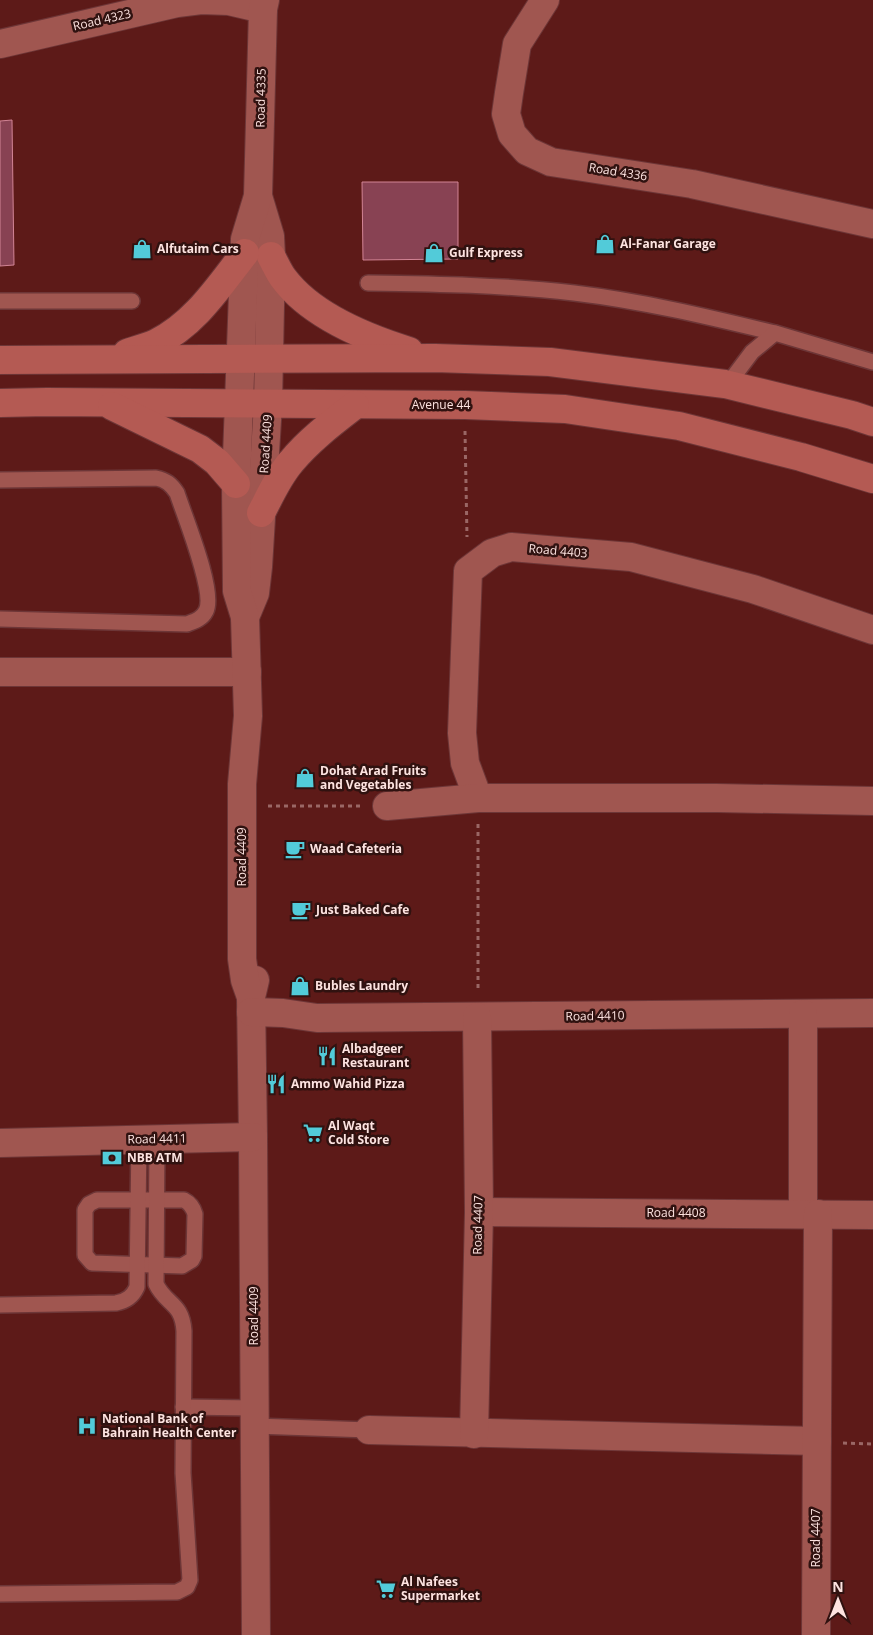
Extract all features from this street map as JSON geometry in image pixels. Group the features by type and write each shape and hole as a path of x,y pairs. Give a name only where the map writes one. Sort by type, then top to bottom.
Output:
{"main road":[{"path":"110,359 156,343 180,328 206,302 244,253"},
{"path":"271,256 283,279 301,297 321,311 379,342 435,358"},
{"path":"0,360 435,358 550,362 725,384 873,422"},
{"path":"104,402 200,449 217,462 236,484"},
{"name":"Avenue 44","path":"0,403 464,405 564,410 679,426 801,457 873,479"},
{"path":"261,513 290,463 318,435 355,405"}],"street":[{"name":"Road 4323","path":"0,44 177,3 201,0 229,0 264,4"},
{"name":"Road 4336","path":"545,0 517,44 506,114 512,134 527,151 551,162 692,184 873,224"},
{"name":"Road 4335","path":"240,359 245,239 258,196 264,4"},
{"name":"Road 4335","path":"258,196 270,236 269,359"},
{"name":"Road 4409","path":"240,359 236,484 237,591 245,616 248,716 242,784 242,959 244,980 251,1012"},
{"name":"Road 4409","path":"245,616 255,593 268,404 269,359"},
{"name":"Road 4403","path":"468,571 492,553 511,547 631,557 753,589 873,630"},
{"path":"468,571 462,733 465,763 478,798"},
{"path":"0,672 247,672"},
{"name":"Road 4409","path":"248,716 254,747 257,806 258,959 251,1012 256,1635"},
{"path":"388,806 478,798 717,798 873,801"},
{"name":"Road 4410","path":"251,1012 288,1025 317,1018 873,1012"},
{"name":"Road 4407","path":"803,1014 817,1441 816,1635"},
{"name":"Road 4407","path":"474,1434 479,1212 477,1017"},
{"name":"Road 4411","path":"0,1143 253,1137"},
{"name":"Road 4408","path":"479,1212 873,1215"},
{"path":"370,1430 817,1441"}],"lane":[{"path":"368,283 474,285 574,293 675,309 775,332 873,362"},
{"path":"0,301 132,301"},
{"path":"725,384 731,380 752,352 775,332"},
{"path":"0,480 156,478 165,480 177,493 200,561 208,605 205,613 197,620 187,624 0,619"},
{"path":"0,1305 122,1302 132,1295 137,1287 138,1200 148,1139"},
{"path":"0,1594 177,1592 187,1586 190,1580 184,1492 183,1321 176,1306 158,1290 156,1284 156,1200 148,1139"},
{"path":"97,1200 156,1200 184,1200 192,1206 195,1214 195,1252 192,1260 182,1266 97,1265 89,1261 86,1255 85,1210 88,1204 97,1200"},
{"path":"183,1407 370,1430"}],"path":[{"path":"464,405 468,571"},
{"path":"477,1017 478,798"},
{"path":"257,806 388,806"}],"building":[{"path":"12,120 14,265 0,266 0,121"},
{"path":"362,182 458,182 458,259 363,260"}],"place":[{"name":"Al-Fanar Garage","path":"605,244"},
{"name":"Alfutaim Cars","path":"142,249"},
{"name":"Gulf Express","path":"434,253"},
{"name":"Dohat Arad Fruits and Vegetables","path":"305,778"},
{"name":"Waad Cafeteria","path":"295,849"},
{"name":"Just Baked Cafe","path":"301,910"},
{"name":"Bubles Laundry","path":"300,986"},
{"name":"Albadgeer Restaurant","path":"327,1056"},
{"name":"Ammo Wahid Pizza","path":"276,1084"},
{"name":"Al Waqt Cold Store","path":"313,1133"},
{"name":"NBB ATM","path":"112,1158"},
{"name":"National Bank of Bahrain Health Center","path":"87,1426"},
{"name":"Al Nafees Supermarket","path":"386,1589"}]}
